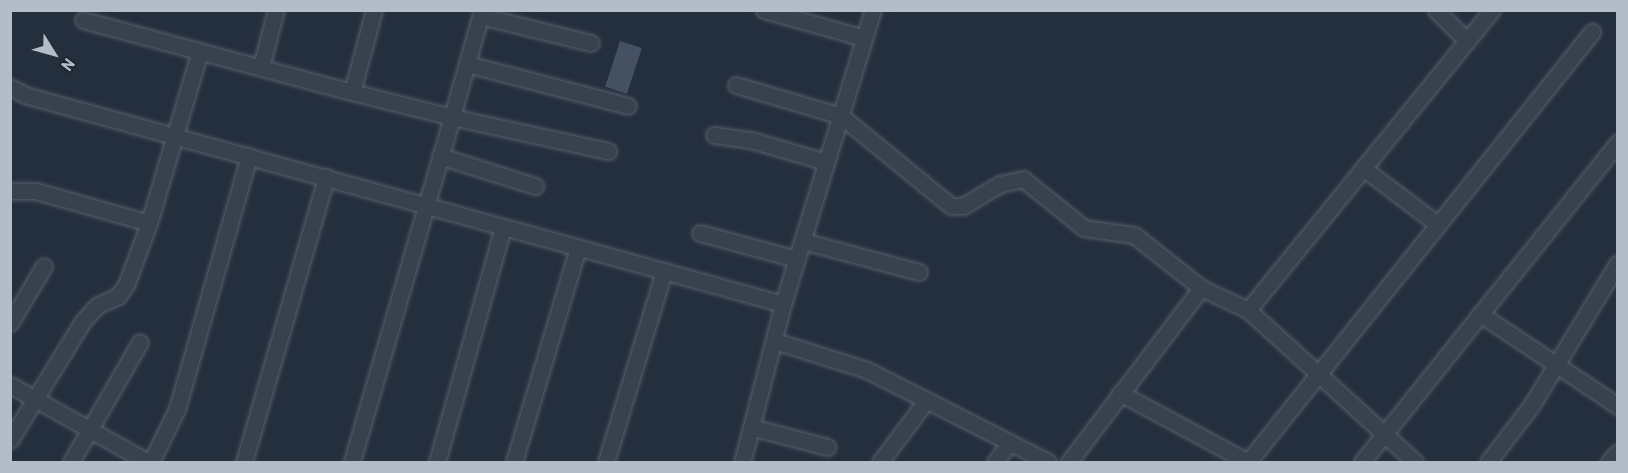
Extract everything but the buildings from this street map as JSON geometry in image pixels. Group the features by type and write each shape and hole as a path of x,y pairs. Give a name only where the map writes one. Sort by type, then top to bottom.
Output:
{"street":[{"path":"261,67 276,10"},
{"path":"352,92 374,10"},
{"path":"764,10 864,38"},
{"path":"742,462 783,304 873,10"},
{"path":"1436,10 1467,41"},
{"path":"1248,309 1492,10"},
{"path":"352,462 482,13 591,43"},
{"path":"83,20 452,117 608,151"},
{"path":"1120,393 1248,462 1592,32"},
{"path":"10,440 83,321 99,305 123,291 149,223 200,51"},
{"path":"467,64 628,106"},
{"path":"736,85 841,116 951,206 963,206 1000,184 1023,179 1084,228 1134,235 1201,288 1248,309 1383,435 1416,462"},
{"path":"10,87 26,95 783,304"},
{"path":"714,135 750,140 826,162"},
{"path":"1362,462 1617,142"},
{"path":"10,386 150,462 177,409 249,156"},
{"path":"440,156 535,186"},
{"path":"1363,168 1437,224"},
{"path":"244,462 326,177"},
{"path":"10,191 36,191 149,223"},
{"path":"437,462 503,227"},
{"path":"700,233 797,259"},
{"path":"803,241 919,272"},
{"path":"514,462 578,247"},
{"path":"1488,462 1556,366 1617,264"},
{"path":"10,323 44,266"},
{"path":"606,462 664,271"},
{"path":"1069,462 1201,288"},
{"path":"1480,314 1617,406"},
{"path":"775,341 867,369 925,402 1048,462"},
{"path":"71,462 140,342"},
{"path":"880,462 925,402"},
{"path":"751,427 827,447"},
{"path":"995,462 1009,444"},
{"path":"1609,462 1617,452"}]}
